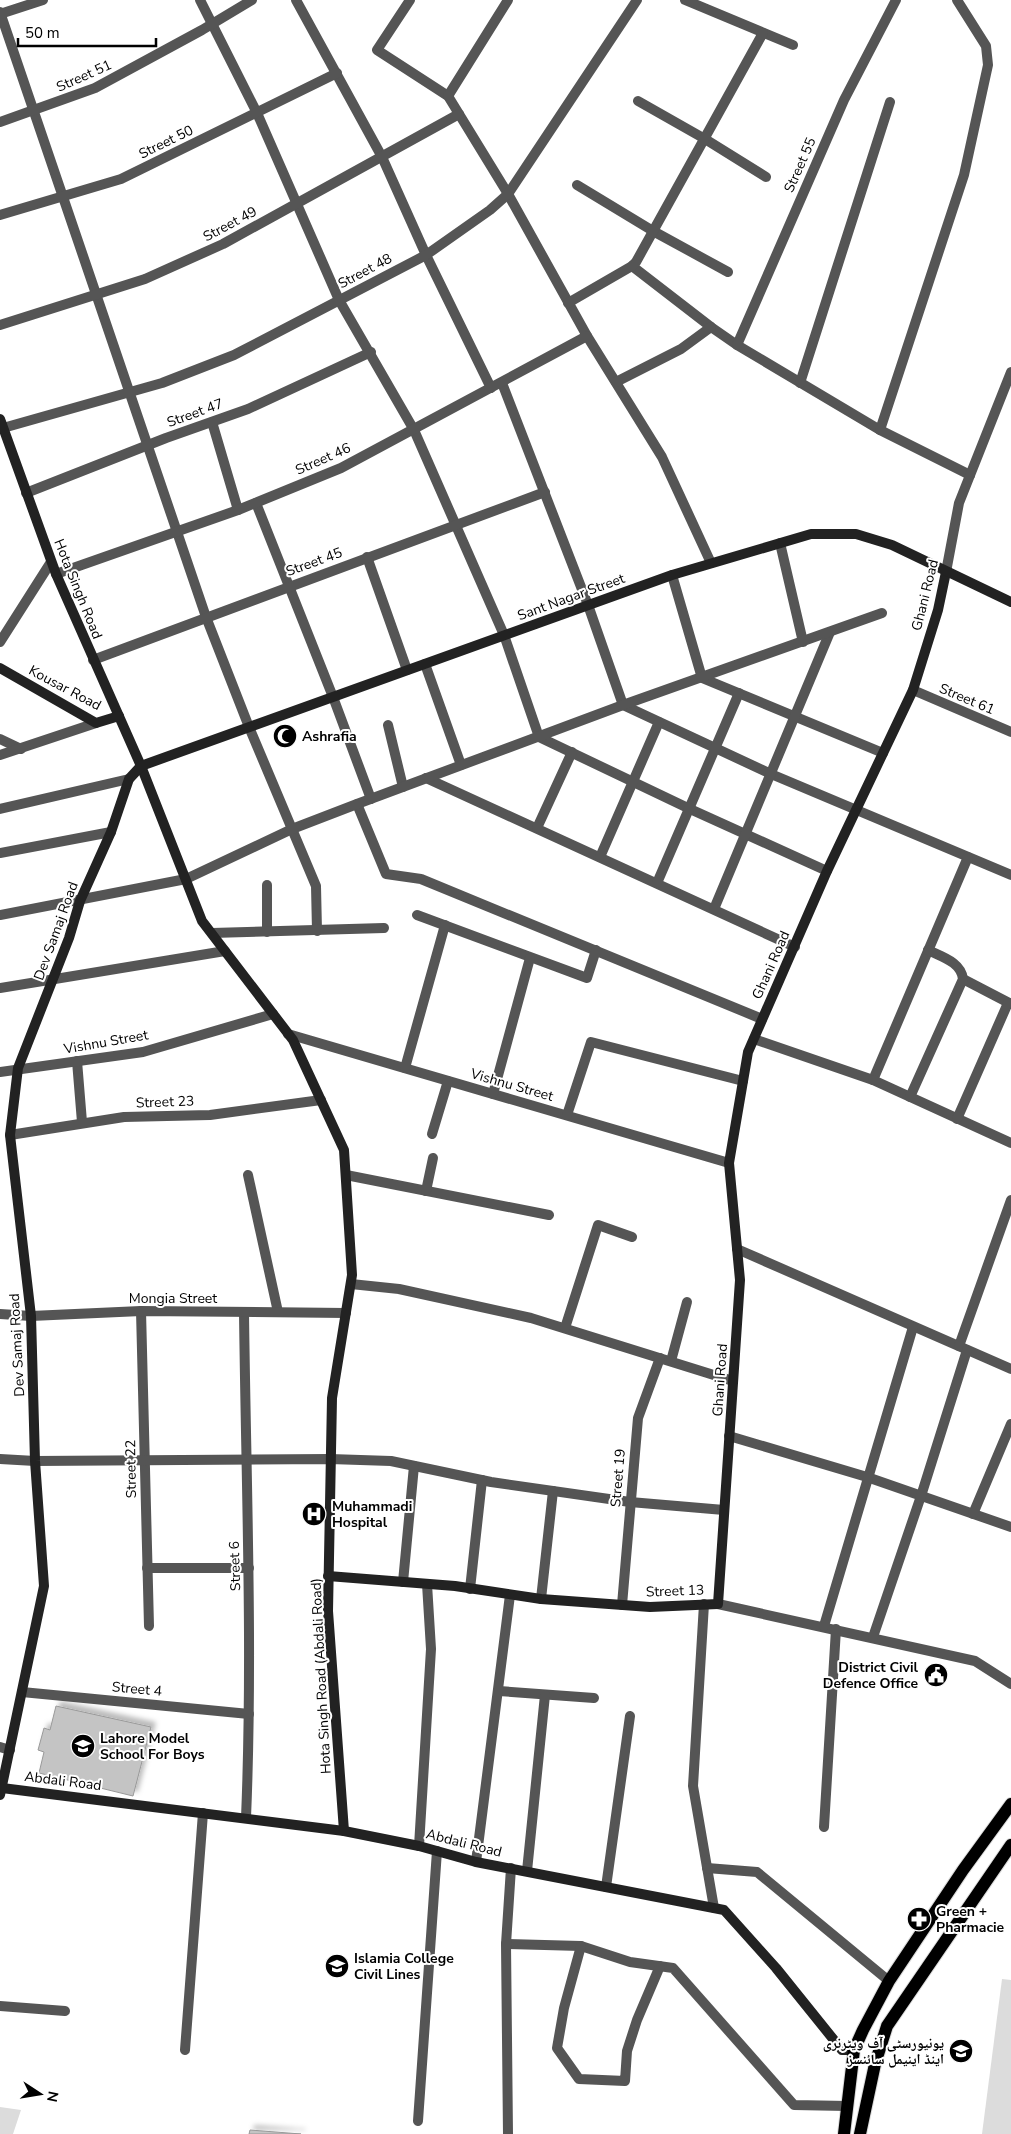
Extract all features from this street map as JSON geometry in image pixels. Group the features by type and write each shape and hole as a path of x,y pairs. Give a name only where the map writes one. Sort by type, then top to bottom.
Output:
{"main road":[{"path":"844,2134 854,2050 863,2030 890,1981 962,1870 1011,1804"},
{"path":"860,2134 875,2064 886,2026 1011,1845"}],"street":[{"path":"42,0 0,13 206,617 249,727 316,886 317,931"},
{"path":"200,0 257,113 339,300 371,352 414,430 504,635 539,737 690,809 827,871"},
{"name":"Street 51","path":"0,122 95,88 211,25 252,0"},
{"path":"296,0 382,157 426,255 491,388"},
{"path":"410,0 377,50 448,96 508,194 568,303 662,457 711,563"},
{"path":"448,96 508,0"},
{"name":"Street 48","path":"2,424 162,383 234,354 426,255 490,210 508,194 637,0"},
{"path":"685,0 793,45"},
{"name":"Street 55","path":"737,345 844,100 896,0"},
{"path":"880,430 964,175 988,65 986,46 957,0"},
{"path":"568,303 632,266 763,33"},
{"name":"Street 50","path":"0,216 121,179 337,73"},
{"path":"638,100 705,138 766,177"},
{"path":"800,383 890,102"},
{"name":"Street 49","path":"0,325 154,276 222,244 459,114"},
{"path":"577,185 653,231 728,272"},
{"path":"632,266 710,327 737,345 880,430 970,475"},
{"path":"616,382 681,348 710,327"},
{"name":"Street 46","path":"56,574 238,510 341,468 588,336"},
{"name":"Street 47","path":"26,493 248,409 371,352"},
{"name":"Ghani Road","path":"718,1604 740,1280 729,1163 748,1052 827,871 913,690 938,610 959,503 1011,372"},
{"path":"502,383 588,605 623,705 716,749 856,811 1011,875"},
{"path":"212,422 238,510"},
{"name":"Hota Singh Road","path":"2,424 51,562 141,766"},
{"name":"Street 45","path":"93,660 290,585 545,492"},
{"path":"256,503 290,585 371,799"},
{"name":"Sant Nagar Street","path":"141,766 672,575 811,534 856,534 892,545 1011,602"},
{"path":"780,543 803,642"},
{"path":"367,557 407,670"},
{"path":"0,642 51,562"},
{"path":"672,575 702,678"},
{"path":"0,915 186,879 292,829 357,804 623,705 803,642 882,612"},
{"path":"714,909 830,632"},
{"path":"425,664 460,765"},
{"name":"Kousar Road","path":"0,668 96,723 120,716"},
{"path":"702,678 883,753"},
{"name":"Street 61","path":"913,690 1011,732"},
{"path":"657,883 739,693"},
{"path":"600,857 659,722"},
{"path":"0,754 96,723"},
{"path":"388,725 402,787"},
{"path":"0,739 20,749"},
{"path":"537,828 572,752"},
{"name":"Dev Samaj Road","path":"1,1791 5,1749 22,1692 44,1586 35,1461 31,1316 5,1135 18,1068 70,938 80,901 111,832 129,779 141,766"},
{"name":"Hota Singh Road (Abdali Road)","path":"141,766 202,921 293,1040 344,1150 352,1275 332,1398 328,1576 328,1611 344,1831"},
{"path":"426,778 795,947"},
{"path":"0,809 129,779"},
{"path":"357,804 386,874 421,879 762,1019"},
{"path":"0,853 111,832"},
{"path":"873,1080 968,857"},
{"path":"267,884 267,932"},
{"path":"418,915 587,978 596,950"},
{"path":"406,1068 445,925"},
{"path":"212,933 384,928"},
{"path":"910,1097 963,979 962,973 956,964 928,950"},
{"path":"0,988 225,951"},
{"path":"493,1094 530,958"},
{"path":"958,1119 1010,1004 963,979"},
{"name":"Vishnu Street","path":"0,1072 143,1052 273,1014"},
{"name":"Vishnu Street","path":"288,1034 729,1163"},
{"path":"754,1039 873,1080 1009,1142 1011,1131"},
{"path":"567,1115 591,1042 743,1081"},
{"path":"77,1062 82,1122"},
{"path":"432,1134 448,1081"},
{"name":"Street 23","path":"5,1135 124,1117 210,1115 321,1100"},
{"path":"426,1191 433,1158"},
{"path":"346,1175 549,1215"},
{"path":"248,1176 278,1312"},
{"path":"873,1637 921,1496 963,1348 1011,1200"},
{"path":"565,1328 598,1224 632,1237"},
{"path":"737,1249 1011,1369"},
{"path":"351,1284 400,1289 531,1318 733,1381"},
{"path":"671,1362 687,1302"},
{"name":"Mongia Street","path":"0,1314 31,1316 142,1311 346,1313"},
{"name":"Street 22","path":"142,1311 147,1568 150,1626"},
{"name":"Street 6","path":"244,1312 249,1568 249,1714 246,1818"},
{"path":"824,1626 913,1326"},
{"name":"Street 19","path":"622,1605 638,1418 660,1358"},
{"path":"973,1514 1011,1424"},
{"path":"729,1436 867,1477 1011,1527"},
{"path":"0,1459 35,1461 330,1459 391,1461 482,1480 553,1491 630,1502 724,1510"},
{"path":"403,1582 414,1466"},
{"path":"470,1589 482,1480"},
{"path":"541,1599 553,1491"},
{"path":"147,1568 249,1568"},
{"name":"Street 13","path":"328,1576 427,1584 541,1599 622,1605 650,1607 718,1604 975,1661 1011,1684"},
{"path":"418,1846 431,1649 427,1584"},
{"path":"476,1862 510,1595"},
{"path":"704,1604 693,1786 714,1908"},
{"path":"824,1827 836,1629"},
{"path":"499,1691 594,1698"},
{"name":"Street 4","path":"22,1692 249,1714"},
{"path":"527,1872 545,1695"},
{"path":"606,1887 630,1716"},
{"name":"Abdali Road","path":"1,1791 246,1818 344,1831 418,1846 476,1862 724,1910 776,1968 842,2050 854,2050"},
{"path":"185,2050 202,1813"},
{"path":"418,2121 437,1851"},
{"path":"508,2134 506,1944 511,1868"},
{"path":"707,1868 757,1872 890,1981"},
{"path":"506,1944 581,1946 630,1962 672,1968 794,2105 847,2106"},
{"path":"581,1946 564,2008 556,2048 579,2079 626,2081 627,2051 637,2020 660,1966"},
{"path":"0,2006 65,2010"}],"shaded area":[{"path":"1002,1979 1011,1980 1011,2134 982,2134"},
{"path":"0,2107 21,2110 13,2134 0,2134"}],"building":[{"path":"56,1706 151,1727 133,1796 39,1773 44,1752 38,1750 44,1728 50,1730"},
{"path":"250,2130 301,2134 249,2134"}],"place":[{"name":"Ashrafia","path":"285,736"},
{"name":"Muhammadi Hospital","path":"314,1514"},
{"name":"District Civil Defence Office","path":"936,1675"},
{"name":"Lahore Model School For Boys","path":"83,1746"},
{"name":"Green + Pharmacie","path":"919,1919"},
{"name":"Islamia College Civil Lines","path":"337,1966"},
{"name":"یونیورسٹی آف ویٹرنری اینڈ اینیمل سائنسز","path":"961,2051"}]}
